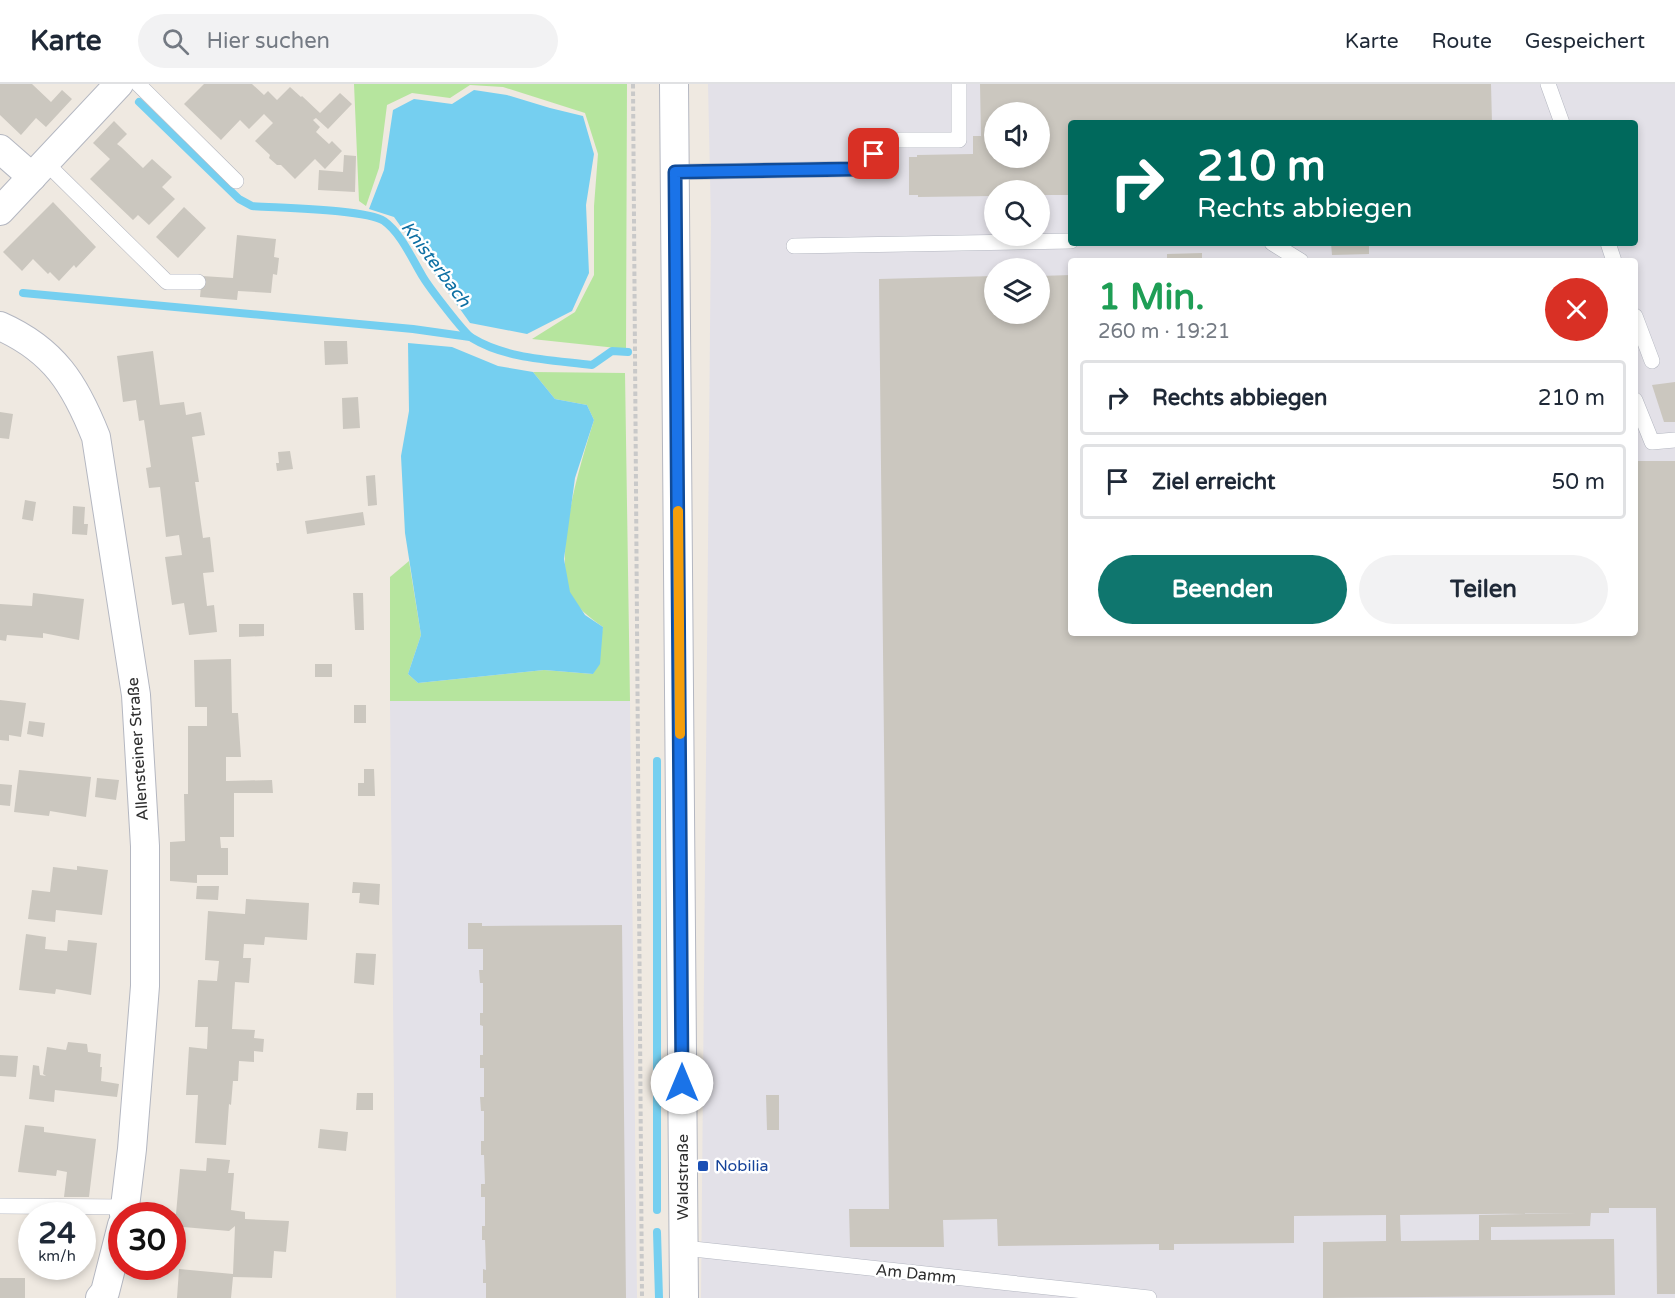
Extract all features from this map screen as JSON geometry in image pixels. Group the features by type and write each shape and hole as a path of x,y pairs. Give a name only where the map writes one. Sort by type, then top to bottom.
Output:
{"street":[{"path":"0,211 119,84"},
{"name":"Waldstraße","path":"674,84 684,1298"},
{"path":"0,149 39,170"},
{"name":"Allensteiner Straße","path":"0,326 38,348 66,376 83,403 96,437 136,695 145,846 145,986 125,1202"},
{"name":"Allensteiner Straße","path":"104,1296 108,1280"}],"lane":[{"path":"138,84 236,181"},
{"path":"675,172 857,169 891,140 959,140 959,84"},
{"path":"1548,84 1561,120"},
{"path":"39,170 167,282 198,282"},
{"path":"794,246 1068,241"},
{"path":"1277,246 1296,258"},
{"path":"1638,324 1652,361"},
{"path":"1638,407 1652,442 1675,440"},
{"path":"0,1206 108,1215"},
{"name":"Am Damm","path":"684,1248 1149,1298"}],"path":[{"path":"633,84 642,1298"}],"shaded area":[{"path":"708,84 1675,84 1675,1298 701,1298 711,223"},
{"path":"390,701 630,701 637,1298 396,1298"}],"green space":[{"path":"354,84 627,84 626,349 532,339 575,312 594,275 594,206 598,154 585,113 503,87 470,85 450,98 412,93 387,105 379,168 366,206 359,201"},
{"path":"533,372 625,373 630,701 390,701 390,577 409,561 421,635 408,674 418,683 544,670 593,674 603,627 583,612 569,591 565,572 565,551 576,482 594,420 587,405 555,399"}],"water":[{"path":"474,90 507,95 583,116 594,154 586,205 589,273 572,311 527,334 470,323 394,217 369,209 384,170 393,110 414,99 452,104"},
{"path":"408,343 452,347 498,366 533,372 555,399 587,405 594,420 575,478 564,559 570,592 585,615 603,627 600,664 593,674 544,670 418,683 408,674 421,635 405,533 401,456 409,411"}],"building":[{"path":"0,84 32,84 51,102 62,90 72,99 46,127 36,118 21,135 0,115"},
{"path":"204,84 252,84 264,95 268,91 277,100 290,87 320,113 340,93 352,104 328,129 316,118 313,120 320,127 316,132 329,144 332,141 342,151 325,169 315,159 295,179 281,165 277,165 269,158 270,155 255,141 273,123 264,114 249,129 240,120 221,140 184,104"},
{"path":"980,84 1491,84 1492,120 1068,120 1068,195 1050,195 1050,180 984,180 984,196 918,197 918,195 909,195 909,157 973,154 973,136 981,136"},
{"path":"114,121 127,134 117,144 143,168 152,159 172,177 162,187 175,199 149,225 138,215 133,220 90,179 110,159 93,143"},
{"path":"344,155 356,156 355,192 318,190 319,170 343,172"},
{"path":"53,202 96,247 76,268 74,265 59,281 33,259 22,271 3,252"},
{"path":"184,207 206,228 178,258 156,237"},
{"path":"237,235 276,239 274,257 279,258 277,275 273,274 271,293 238,291 237,300 200,297 202,276 233,278"},
{"path":"1331,246 1369,246 1369,254 1332,255"},
{"path":"1202,253 1202,258 1167,258 1167,254"},
{"path":"1068,275 1068,636 1638,636 1638,461 1675,461 1675,1294 1657,1294 1656,1208 1609,1208 1609,1213 1591,1213 1590,1226 1491,1227 1491,1240 1614,1239 1615,1295 1323,1298 1323,1242 1386,1241 1386,1215 1294,1216 1294,1243 1174,1244 1174,1250 1159,1250 1159,1244 998,1246 997,1219 943,1220 944,1247 850,1247 849,1209 889,1209 879,279 984,276 984,324 1050,324 1050,276","holes":["1579,1213 1479,1215 1479,1240 1401,1241 1400,1215"]},
{"path":"324,341 347,341 348,364 325,365"},
{"path":"153,351 160,405 184,402 186,415 201,412 205,435 192,437 199,482 195,482 203,538 210,537 214,572 203,573 207,606 214,605 217,632 189,635 184,603 172,605 165,557 182,555 179,535 166,537 160,487 149,488 146,468 151,467 144,420 139,421 136,400 123,402 117,356"},
{"path":"1675,382 1675,422 1664,422 1652,385"},
{"path":"358,397 360,428 343,429 342,398"},
{"path":"0,412 13,414 9,439 0,438"},
{"path":"290,451 293,469 277,471 278,452"},
{"path":"375,475 377,505 368,506 366,476"},
{"path":"25,500 36,502 33,521 22,519"},
{"path":"73,506 85,507 84,524 88,524 87,535 72,534"},
{"path":"363,512 365,525 307,534 305,521"},
{"path":"33,593 84,599 79,640 43,633 43,638 7,635 6,641 0,640 0,604 32,606"},
{"path":"353,593 363,593 364,630 355,630"},
{"path":"239,624 264,624 264,636 239,637"},
{"path":"231,659 232,713 238,713 241,757 226,757 226,781 272,780 273,793 234,793 234,837 220,837 221,848 228,848 228,875 197,875 197,883 170,881 170,842 185,841 184,794 188,794 188,726 207,726 207,707 195,707 194,660"},
{"path":"315,664 332,664 332,677 315,677"},
{"path":"0,700 26,703 21,737 9,735 9,741 0,740"},
{"path":"354,705 366,705 366,723 354,723"},
{"path":"29,721 45,723 43,737 27,734"},
{"path":"364,769 374,769 375,796 358,796 358,783 364,783"},
{"path":"19,770 91,777 86,817 50,811 49,816 14,812"},
{"path":"97,778 119,780 116,800 95,797"},
{"path":"0,784 12,785 10,806 0,805"},
{"path":"77,866 108,870 102,915 56,910 55,922 28,919 32,890 50,892 53,867 77,870"},
{"path":"353,882 380,884 379,905 359,903 360,893 352,893"},
{"path":"197,886 219,886 218,900 196,899"},
{"path":"246,899 309,903 307,940 265,937 264,945 244,944 243,958 251,958 249,983 235,982 232,1029 255,1030 254,1038 264,1039 263,1052 254,1051 254,1062 239,1061 238,1081 233,1081 231,1105 229,1104 226,1145 195,1143 198,1095 186,1095 189,1047 207,1049 208,1027 195,1027 198,980 217,981 219,961 205,960 208,911 245,914"},
{"path":"468,923 482,923 482,926 622,925 626,1298 486,1298 486,1283 483,1283 483,1269 486,1270 485,1240 482,1240 482,1226 485,1226 485,1197 481,1197 481,1184 485,1184 484,1155 481,1155 481,1141 484,1141 484,1111 481,1111 480,1097 484,1097 484,1068 480,1068 480,1055 483,1055 483,1026 480,1025 480,1013 483,1013 483,983 480,983 479,970 483,970 483,949 468,949"},
{"path":"26,934 46,937 45,949 67,951 68,940 97,943 91,995 56,989 55,994 19,990"},
{"path":"356,953 376,954 374,985 354,983"},
{"path":"68,1042 87,1044 88,1052 101,1054 101,1081 119,1084 117,1097 55,1090 54,1102 29,1099 33,1065 39,1066 40,1075 46,1076 43,1074 47,1047 66,1050"},
{"path":"0,1055 18,1056 16,1077 0,1076"},
{"path":"357,1093 373,1093 373,1110 356,1110"},
{"path":"766,1095 779,1095 779,1130 767,1130"},
{"path":"25,1125 44,1127 44,1132 96,1139 89,1197 64,1197 67,1172 57,1170 56,1176 18,1172"},
{"path":"320,1129 348,1132 346,1151 318,1148"},
{"path":"207,1158 230,1160 228,1173 234,1173 231,1210 245,1212 245,1219 289,1221 286,1252 274,1251 272,1278 233,1277 231,1298 177,1298 178,1280 186,1280 186,1270 233,1274 235,1226 229,1231 186,1227 186,1202 177,1202 180,1169 206,1171"},
{"path":"0,1278 25,1280 25,1298 0,1298"}],"waterway":[{"name":"Knisterbach","path":"139,102 239,199 252,206 359,214 384,221 401,239 426,282 455,319 472,338 485,345 530,358 592,365 612,351 628,352"},
{"path":"23,293 413,329 470,337"},
{"path":"657,761 657,1210"},
{"path":"657,1232 659,1298"}],"slow traffic":[{"path":"678,511 680,734"}],"place":[{"name":"Nobilia","path":"703,1166"}],"route":[{"path":"682,1083 675,172 857,169 874,154"}]}
